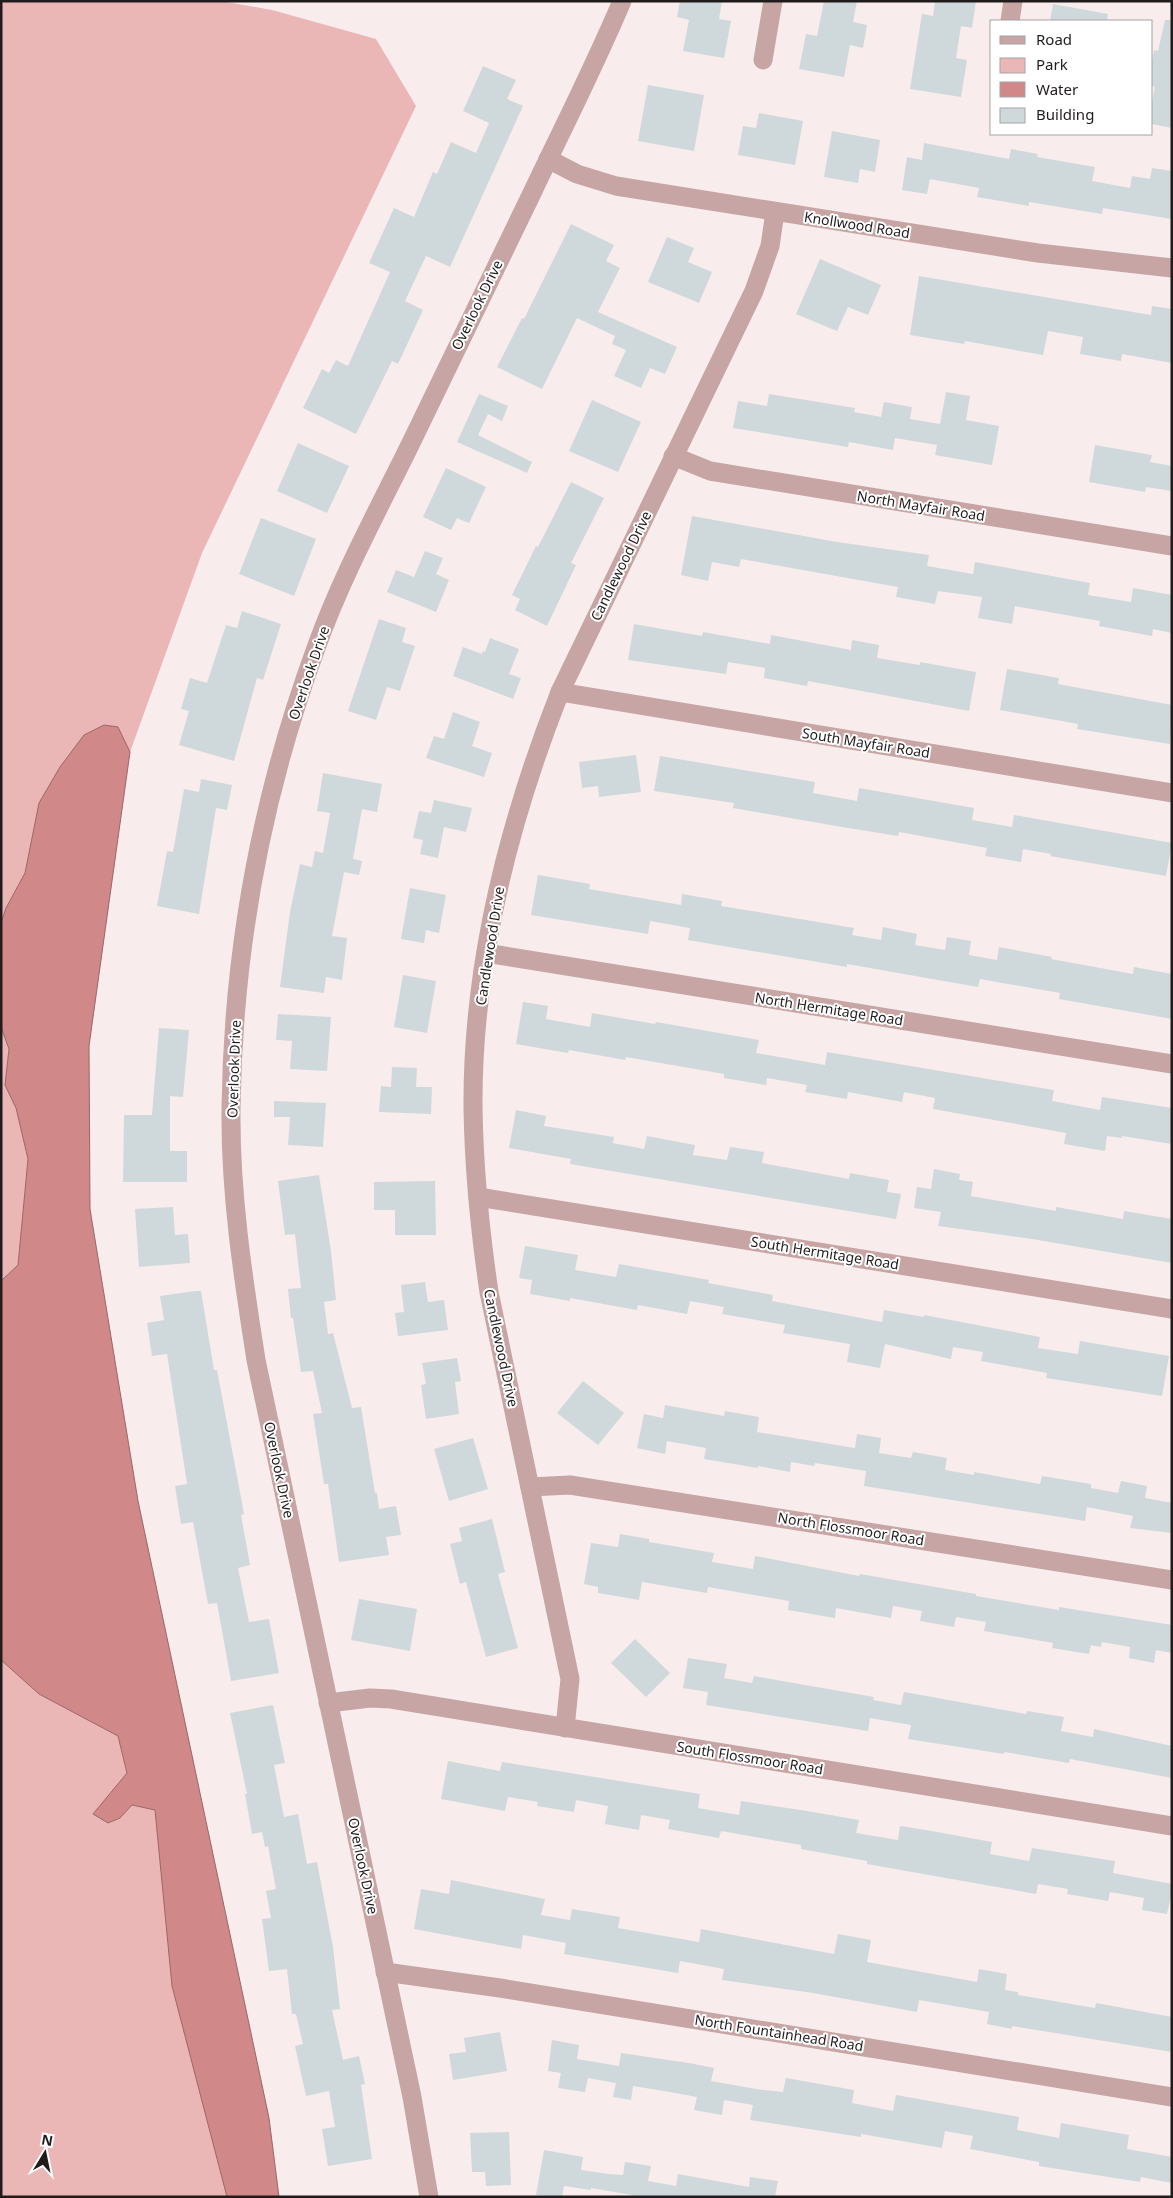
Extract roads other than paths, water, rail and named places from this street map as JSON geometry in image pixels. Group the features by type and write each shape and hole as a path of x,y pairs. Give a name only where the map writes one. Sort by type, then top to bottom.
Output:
{"street":[{"name":"Overlook Drive","path":"429,2197 412,2097 256,1360 242,1276 234,1186 231,1111 233,1042 238,980 252,883 267,807 287,735 316,647 352,562 548,159 622,1"},
{"path":"763,60 773,1"},
{"path":"1010,20 1013,1"},
{"name":"Knollwood Road","path":"548,159 577,174 616,186 1038,253 1172,268"},
{"name":"Candlewood Drive","path":"565,1728 570,1700 570,1679 489,1292 478,1197 473,1108 474,1070 486,954 500,878 536,751 560,692 764,269 770,246 775,212"},
{"name":"North Mayfair Road","path":"673,456 710,471 1172,546"},
{"name":"South Mayfair Road","path":"560,692 1172,793"},
{"name":"North Hermitage Road","path":"486,954 1172,1064"},
{"name":"South Hermitage Road","path":"478,1197 1172,1309"},
{"name":"North Flossmoor Road","path":"530,1486 570,1485 1172,1580"},
{"name":"South Flossmoor Road","path":"328,1703 370,1698 391,1699 1172,1826"},
{"name":"North Fountainhead Road","path":"385,1972 500,1988 1172,2097"}],"water":[{"path":"104,725 118,727 130,752 89,1046 90,1209 138,1501 269,2118 279,2197 227,2197 172,1986 155,1810 132,1805 120,1818 108,1823 93,1814 127,1773 118,1736 39,1694 1,1660 1,1281 18,1265 28,1159 16,1108 5,1085 9,1049 1,1027 1,923 6,908 25,873 39,803 60,767 84,735"}]}
